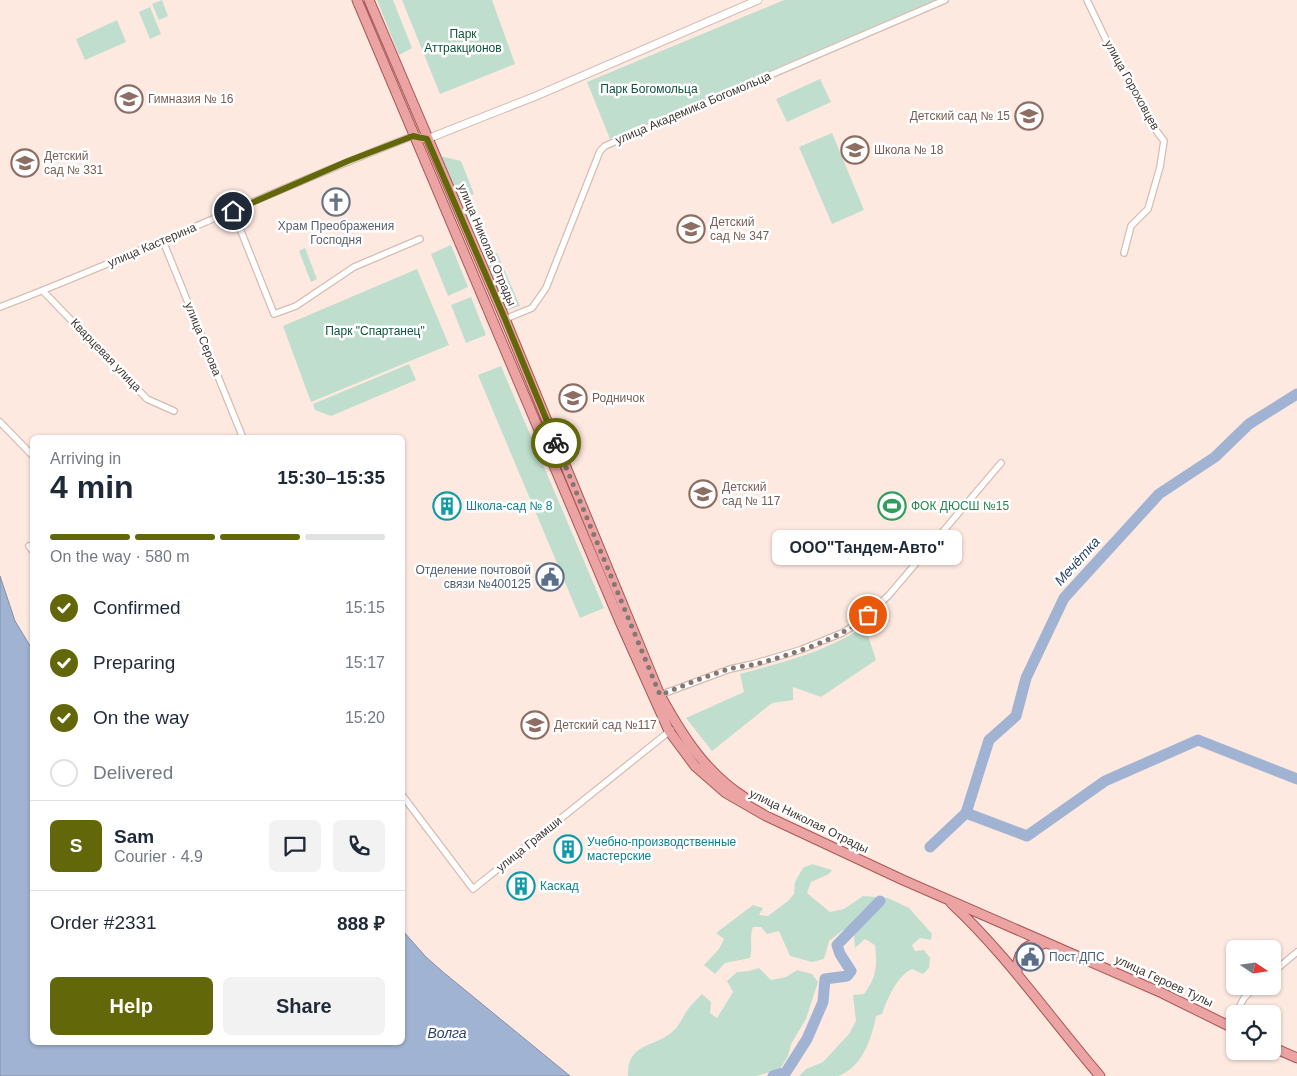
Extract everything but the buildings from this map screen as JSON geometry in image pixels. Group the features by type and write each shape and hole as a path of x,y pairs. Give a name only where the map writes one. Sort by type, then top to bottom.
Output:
{"main road":[{"name":"улица Николая Отрады","path":"357,0 413,136 480,288 621,624 669,732 695,766 726,792 766,816 945,898"},
{"name":"улица Николая Отрады","path":"369,0 505,319 660,695 676,725 714,774 749,800 945,898 980,931 1017,973 1100,1076"},
{"name":"улица Героев Тулы","path":"945,898 1162,993 1226,1025"},
{"path":"1017,973 1018,960 1022,950 1030,945 1048,944"},
{"path":"1281,1051 1297,1058"}],"street":[{"path":"413,136 427,139 536,96 758,0"},
{"name":"улица Академика Богомольца","path":"505,319 532,308 546,288 600,151 605,146 945,0"},
{"name":"улица Гороховцев","path":"1087,0 1109,46 1152,125 1164,141 1160,167 1148,209 1131,226 1124,253"},
{"name":"улица Кастерина","path":"0,307 163,241 348,161 413,136"},
{"path":"233,211 274,314 296,306 354,267 420,239"},
{"name":"улица Серова","path":"163,241 242,435"},
{"name":"Кварцевая улица","path":"43,291 147,399 174,412"},
{"path":"0,422 30,453"},
{"path":"660,695 730,669 800,650 842,633 860,622 889,595 1001,463"},
{"name":"улица Грамши","path":"405,799 473,889 676,725"},
{"path":"1281,965 1297,952"}],"green space":[{"path":"162,0 168,16 159,20 152,4"},
{"path":"377,0 393,0 412,48 399,55"},
{"name":"Парк Аттракционов","path":"402,0 492,0 515,64 440,94"},
{"name":"Парк Богомольца","path":"784,0 936,0 610,139 587,82"},
{"path":"150,7 161,34 150,39 139,12"},
{"path":"117,20 126,42 85,60 76,39"},
{"path":"820,79 831,102 787,122 776,99"},
{"path":"832,133 864,210 832,224 799,147"},
{"path":"440,156 461,161 474,194 458,200"},
{"path":"451,245 468,287 448,296 431,254"},
{"path":"305,248 317,279 311,282 299,251"},
{"path":"497,253 520,306 505,311 483,258"},
{"name":"Парк \"Спартанец\"","path":"417,269 449,345 311,402 283,326"},
{"path":"471,297 486,335 466,343 451,305"},
{"path":"409,364 416,380 331,416 315,410 313,404"},
{"path":"501,366 604,608 580,618 478,375"},
{"path":"865,626 876,660 821,697 793,687 793,700 772,703 712,751 686,718 744,692 740,674 819,650"},
{"path":"812,864 832,870 829,874 811,882 807,893 830,912 844,909 863,896 888,898 909,908 932,934 931,940 920,938 912,945 915,951 924,950 930,958 929,968 923,974 912,969 901,977 890,995 882,1014 876,1016 869,1043 860,1059 854,1066 838,1076 799,1076 806,1069 823,1062 849,1034 856,1021 853,995 864,994 874,977 876,965 875,945 865,939 855,948 854,936 843,930 829,941 824,959 812,962 790,956 779,931 767,934 761,927 753,927 750,958 725,963 715,974 704,965 719,949 724,939 716,933 753,905 763,908 759,915 768,916 794,894 795,882 803,868"},
{"path":"759,968 771,980 786,977 797,970 812,974 818,982 806,1019 791,1044 788,1056 780,1069 756,1076 628,1076 631,1058 636,1052 671,1033 690,1006 702,994 711,1002 710,1013 717,1018 733,992 727,981 737,972"}],"water":[{"name":"Волга","path":"0,576 15,621 30,646 30,1045 405,1045 405,933 426,957 443,972 570,1076 0,1076"}],"waterway":[{"name":"Мечётка","path":"930,847 966,813 989,740 1016,716 1026,678 1064,598 1159,494 1215,457 1249,424 1297,394"},
{"name":"Мечётка","path":"966,813 1027,836 1105,781 1198,740 1297,779"},
{"name":"Мечётка","path":"773,1076 786,1072 807,1039 823,1002 825,979 847,976 851,971 840,954 837,945 880,901"}],"way so far":[{"path":"556,443 660,695 730,669 800,650 842,633 868,615"}],"place":[{"name":"Гимназия № 16","path":"129,99"},
{"name":"Детский сад № 15","path":"1029,116"},
{"name":"Школа № 18","path":"855,150"},
{"name":"Детский сад № 331","path":"25,163"},
{"name":"Храм Преображения Господня","path":"336,202"},
{"name":"Детский сад № 347","path":"691,229"},
{"name":"Родничок","path":"573,398"},
{"name":"Детский сад № 117","path":"703,494"},
{"name":"Школа-сад № 8","path":"447,506"},
{"name":"ФОК ДЮСШ №15","path":"892,506"},
{"name":"Отделение почтовой связи №400125","path":"550,577"},
{"name":"ООО\"Тандем-Авто\"","path":"868,615"},
{"name":"Детский сад №117","path":"535,725"},
{"name":"Учебно-производственные мастерские","path":"568,849"},
{"name":"Каскад","path":"521,886"},
{"name":"Пост ДПС","path":"1030,957"}],"route":[{"path":"233,211 348,161 413,136 427,139 556,443"}]}
